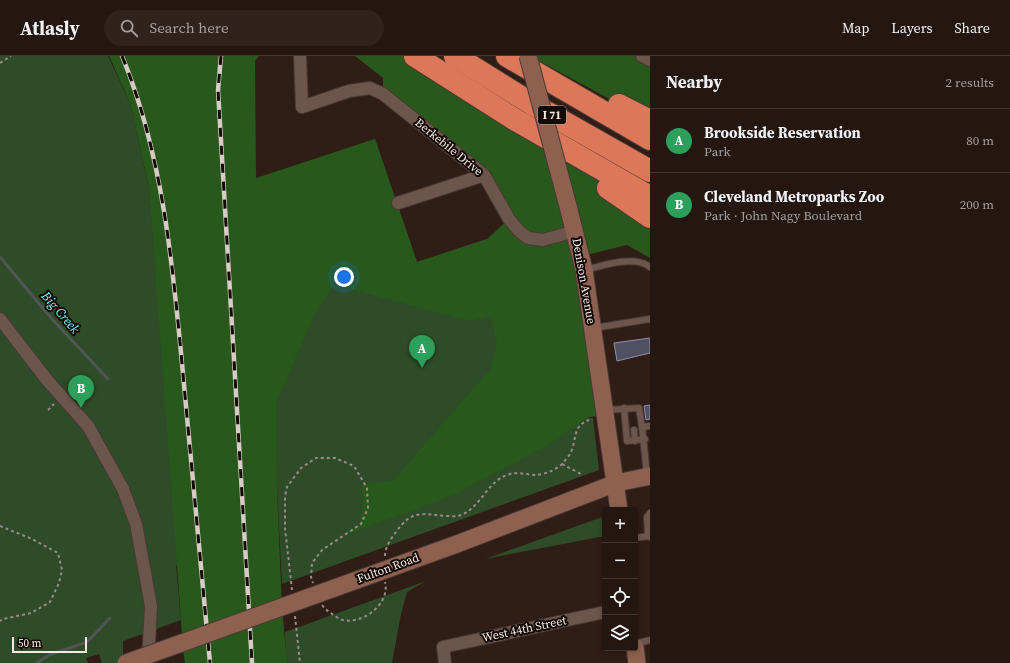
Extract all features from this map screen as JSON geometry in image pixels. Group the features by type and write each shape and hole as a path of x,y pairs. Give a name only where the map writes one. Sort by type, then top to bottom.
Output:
{"highway":[{"path":"415,56 514,119 650,197"},
{"name":"I 71","path":"455,56 532,104 650,171"},
{"name":"I 71","path":"507,56 650,139"},
{"path":"529,56 650,121"},
{"path":"514,119 552,148 650,217"}],"main road":[{"name":"Denison Avenue","path":"529,56 584,270 619,507"},
{"name":"Fulton Road","path":"126,663 457,544 616,483 649,476"},
{"path":"636,651 637,663"}],"street":[{"name":"Berkebile Drive","path":"300,56 302,106 349,91 370,88 383,94 484,175 509,219 519,231 528,238 543,240 575,231"},
{"path":"642,56 650,60"},
{"path":"398,203 484,175"},
{"path":"0,319 47,380 88,426 123,489 136,524 151,606 148,663"},
{"name":"West 44th Street","path":"445,663 443,647 602,613"}],"lane":[{"path":"584,270 628,261 644,262 650,267"},
{"path":"593,328 650,319"},
{"path":"624,408 627,441"},
{"path":"631,408 632,416"},
{"path":"604,410 639,408 649,476"},
{"path":"642,427 650,426"},
{"path":"634,430 635,440"},
{"path":"610,445 627,441 644,440"},
{"path":"638,538 649,537 647,517 650,513"},
{"path":"638,645 650,640"}],"path":[{"path":"0,63 11,56"},
{"path":"48,410 58,401"},
{"path":"385,558 385,552 389,542 404,521 416,514 429,513 453,517 461,515 478,503 494,483 503,477 512,474 542,474 562,464 571,453 575,433 583,422 589,420"},
{"path":"293,595 286,528 285,496 287,487 300,468 316,458 335,458 354,466 367,488 368,508 361,524 322,550 312,563 311,577 314,587"},
{"path":"562,464 581,474"},
{"path":"0,526 32,539 58,553 62,570 50,602 31,613 1,620"},
{"path":"321,603 324,609 341,619 355,620 371,614 380,606 386,592 384,577"},
{"path":"295,611 300,663"}],"green space":[{"path":"0,56 108,56 130,103 149,188 180,569 176,565 181,620 123,641 123,663 102,663 99,654 86,658 88,663 0,663"},
{"path":"109,56 259,56 255,61 256,178 375,139 417,262 487,239 509,219 484,175 383,94 383,78 355,56 415,56 552,148 650,217 650,258 627,245 582,256 605,414 586,418 550,444 455,494 346,534 361,524 363,501 361,485 393,481 491,368 497,343 491,316 470,321 335,285 315,312 276,404 277,489 282,607 287,663 185,663 182,643 149,188 130,103"},
{"path":"530,56 642,56 650,60 650,121"},
{"path":"375,139 417,262 487,239 586,418 593,418 599,470 282,584 256,179"},
{"path":"602,517 602,537 485,559"},
{"path":"426,581 407,592 401,614 392,663 286,663 285,632"}],"building":[{"path":"650,338 650,353 617,361 614,343"},
{"path":"650,405 650,419 646,420 644,406"}],"waterway":[{"name":"Big Creek","path":"0,257 52,319 108,379"},
{"name":"Big Creek","path":"37,663 49,655 87,642 110,618"}],"railway":[{"path":"122,56 136,94 157,172 170,252 210,663"},
{"path":"221,56 218,90 252,663"}],"place":[{"name":"Brookside Reservation","path":"422,368"},
{"name":"Cleveland Metroparks Zoo","path":"81,408"}]}
